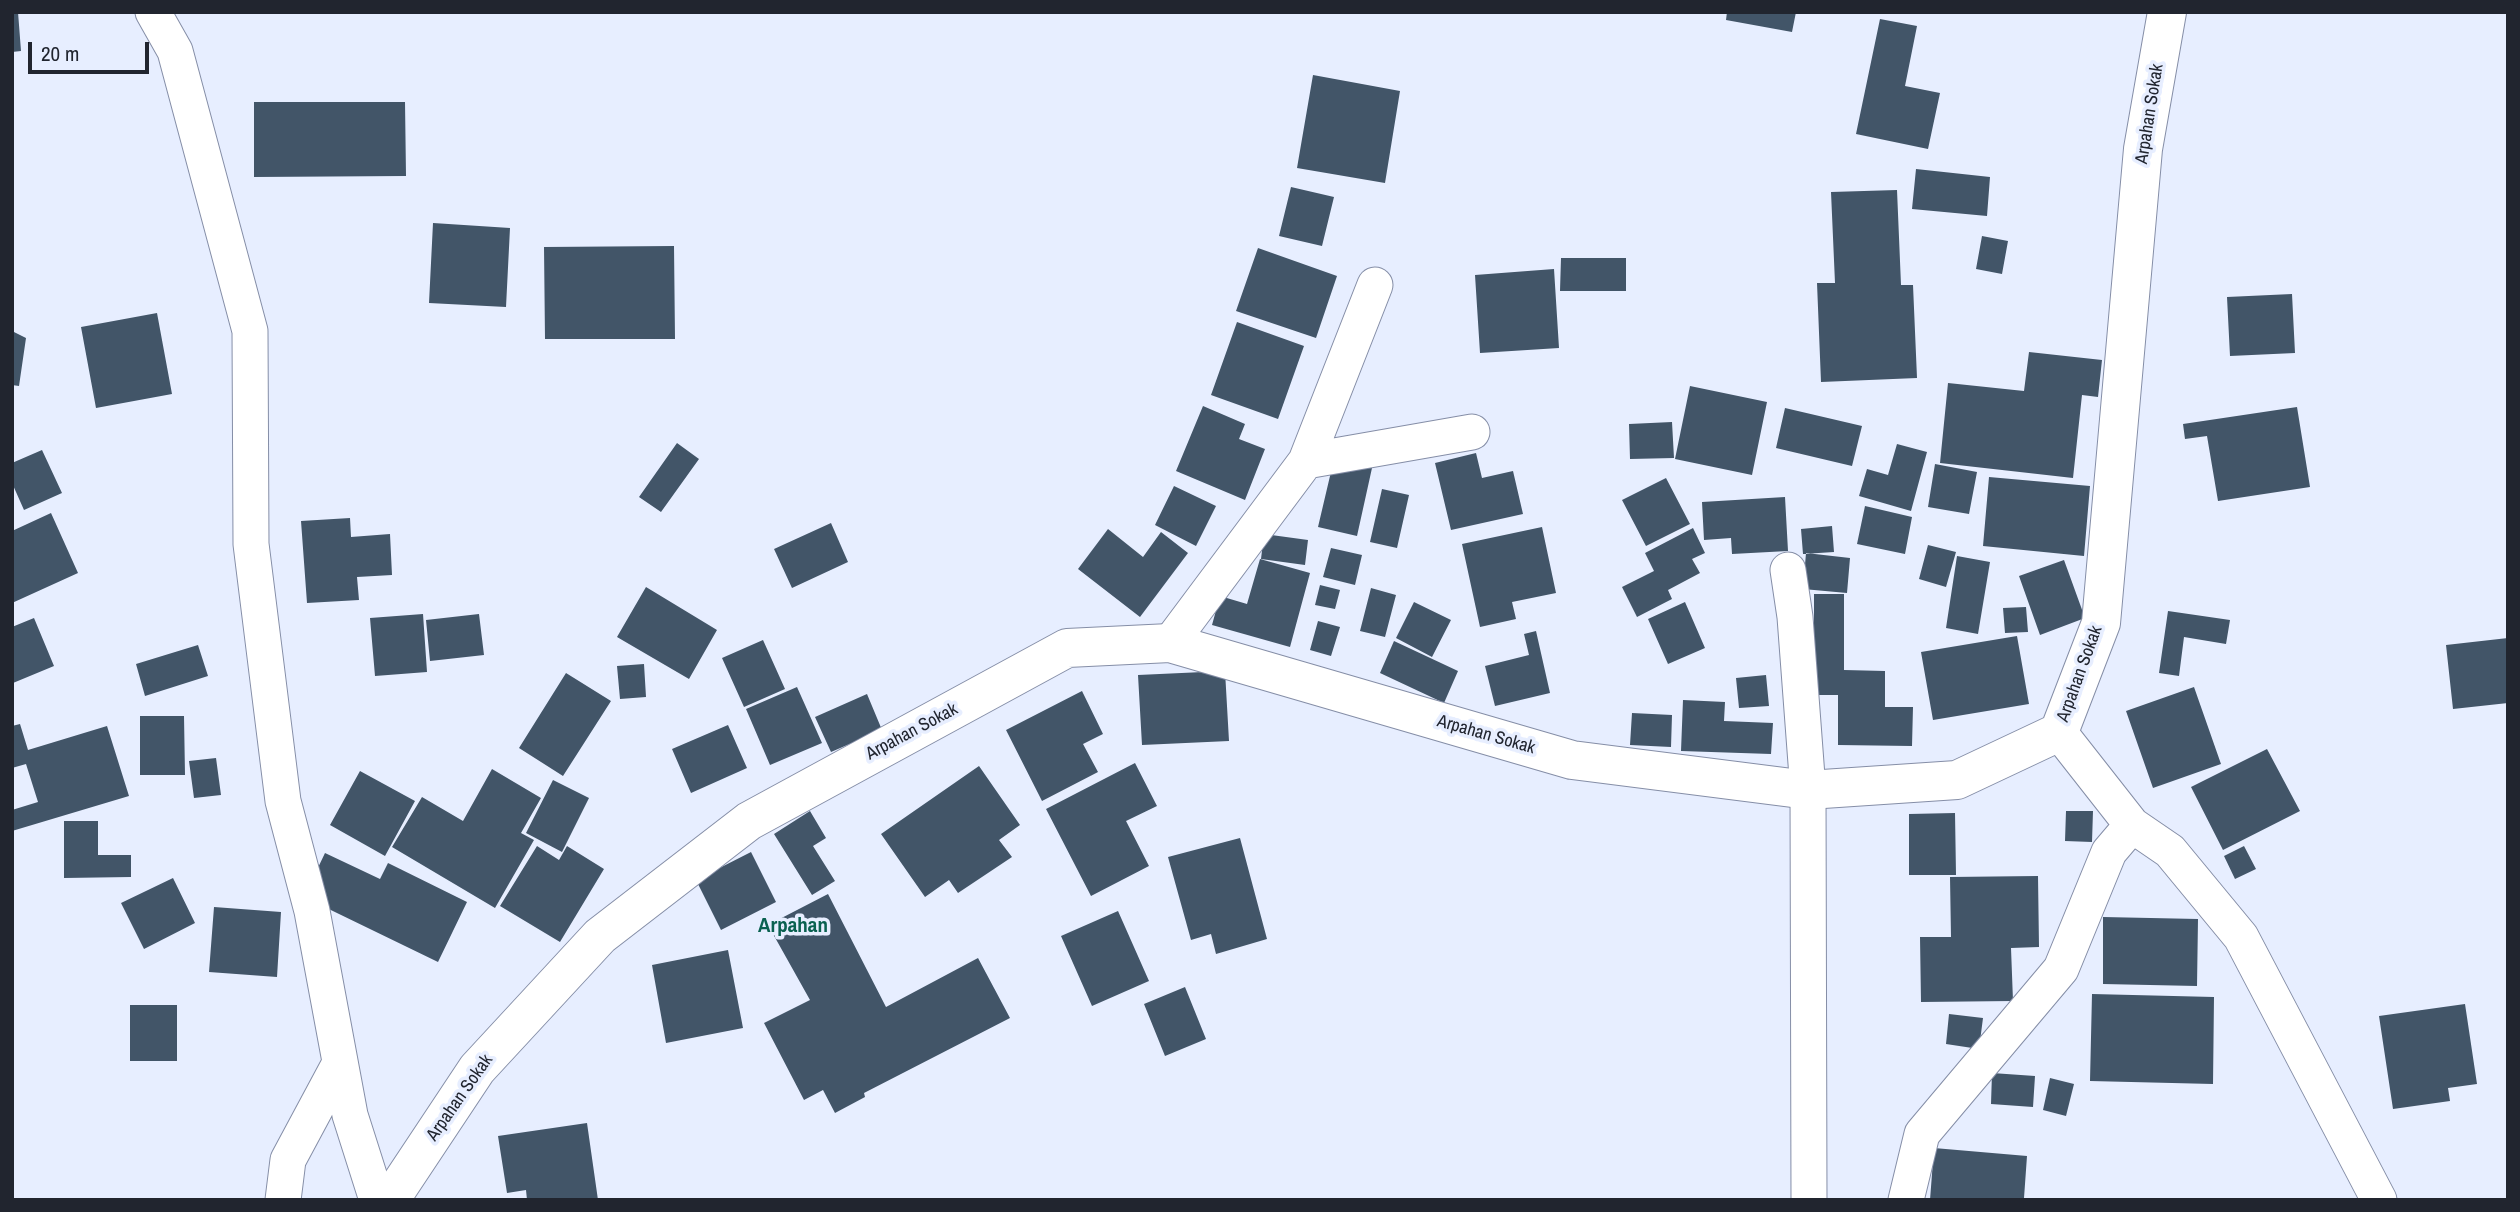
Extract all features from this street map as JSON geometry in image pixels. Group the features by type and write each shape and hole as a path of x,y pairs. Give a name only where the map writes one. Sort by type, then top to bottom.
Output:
{"street":[{"path":"153,12 175,51 250,331 253,558 283,801 312,911 350,1115 377,1200"},
{"name":"Arpahan Sokak","path":"390,1200 477,1069 600,936 749,821 1066,648 1170,643 1572,760 1808,790 1957,780 2059,732 2101,623 2143,149 2167,12"},
{"path":"1170,643 1306,461 1375,285"},
{"path":"1306,461 1472,432"},
{"path":"1788,570 1795,617 1808,790 1809,1200"},
{"path":"2059,732 2132,825 2170,851 2241,937 2379,1200"},
{"path":"1906,1200 1922,1134 2061,969 2109,852 2132,825"},
{"path":"283,1200 288,1160 340,1063"}],"building":[{"path":"12,12 18,12 21,51 12,52"},
{"path":"1727,12 1796,12 1792,32 1726,20"},
{"path":"1880,19 1917,26 1905,86 1940,93 1928,149 1856,134"},
{"path":"1313,75 1400,91 1385,183 1297,168"},
{"path":"254,102 405,102 406,176 254,177"},
{"path":"1916,169 1990,177 1987,216 1912,209"},
{"path":"1291,187 1334,197 1322,246 1279,236"},
{"path":"1897,190 1901,285 1913,285 1917,378 1821,382 1817,283 1835,283 1831,192"},
{"path":"433,223 510,228 506,307 429,303"},
{"path":"1982,236 2008,241 2002,274 1976,269"},
{"path":"674,246 675,339 545,339 544,247"},
{"path":"1258,248 1337,276 1316,338 1236,311"},
{"path":"1561,258 1626,258 1626,291 1560,291"},
{"path":"1554,269 1559,348 1480,353 1475,275"},
{"path":"2292,294 2295,353 2230,356 2227,297"},
{"path":"157,313 172,394 96,408 81,327"},
{"path":"1237,322 1304,346 1278,419 1211,395"},
{"path":"12,331 26,338 19,386 12,385"},
{"path":"2029,352 2102,360 2098,397 2082,395 2073,478 1940,463 1948,383 2024,391"},
{"path":"1690,386 1767,402 1752,475 1675,459"},
{"path":"1203,406 1245,424 1239,439 1265,449 1245,500 1176,471"},
{"path":"2297,407 2310,487 2218,501 2207,436 2185,439 2183,424"},
{"path":"1785,408 1862,426 1852,466 1776,448"},
{"path":"1672,422 1674,458 1630,459 1629,424"},
{"path":"677,443 699,459 661,512 639,497"},
{"path":"1897,444 1927,452 1911,511 1859,496 1867,469 1888,475"},
{"path":"42,450 62,493 24,510 12,483 12,463"},
{"path":"1476,453 1482,478 1513,471 1523,514 1451,530 1435,463"},
{"path":"1334,459 1372,468 1357,536 1318,527"},
{"path":"1935,464 1977,472 1969,514 1928,507"},
{"path":"1989,477 2090,486 2084,556 1983,546"},
{"path":"1666,478 1690,524 1646,546 1622,500"},
{"path":"1174,486 1216,506 1196,546 1155,525"},
{"path":"1382,489 1409,495 1397,548 1370,542"},
{"path":"1785,497 1788,551 1732,554 1731,538 1704,540 1702,502"},
{"path":"1865,506 1912,517 1905,554 1857,544"},
{"path":"51,513 78,573 12,603 12,531"},
{"path":"350,518 351,537 390,534 392,575 357,577 359,600 307,603 301,521"},
{"path":"831,523 848,562 792,588 774,549"},
{"path":"1832,526 1834,552 1803,554 1801,529"},
{"path":"1542,527 1556,593 1512,602 1516,619 1480,627 1462,544"},
{"path":"1693,528 1705,553 1692,559 1700,573 1668,590 1672,599 1637,617 1622,587 1654,571 1645,553"},
{"path":"1108,529 1143,557 1161,532 1188,553 1140,617 1078,569"},
{"path":"1264,534 1308,540 1305,565 1261,559"},
{"path":"1928,545 1956,552 1946,587 1919,579"},
{"path":"1331,548 1362,555 1355,585 1323,577"},
{"path":"1806,553 1850,558 1847,593 1803,589"},
{"path":"1957,556 1990,562 1978,634 1946,628"},
{"path":"1260,559 1310,573 1290,647 1212,625 1220,596 1247,604"},
{"path":"2064,560 2085,618 2040,635 2019,576"},
{"path":"1320,585 1340,590 1335,609 1315,605"},
{"path":"646,587 717,630 689,679 617,637"},
{"path":"1371,588 1396,595 1385,637 1360,631"},
{"path":"1814,594 1844,594 1844,670 1885,671 1885,707 1913,707 1912,746 1838,745 1838,695 1814,695"},
{"path":"1414,602 1451,620 1432,657 1396,638"},
{"path":"1685,602 1705,648 1668,664 1648,619"},
{"path":"2026,607 2028,632 2005,633 2003,608"},
{"path":"2168,611 2230,620 2226,644 2184,637 2179,676 2159,673"},
{"path":"423,614 427,672 375,676 370,618"},
{"path":"479,614 484,655 430,661 426,620"},
{"path":"34,618 54,666 13,683 12,627"},
{"path":"1318,621 1340,627 1331,656 1310,650"},
{"path":"1536,631 1550,693 1495,706 1485,666 1529,655 1524,634"},
{"path":"2017,636 2029,704 1933,720 1921,652"},
{"path":"2508,638 2508,703 2453,709 2446,645"},
{"path":"763,640 785,689 744,707 722,658"},
{"path":"1394,641 1458,671 1444,703 1380,673"},
{"path":"198,645 208,676 145,696 136,664"},
{"path":"644,664 646,697 620,699 617,666"},
{"path":"1225,671 1229,741 1142,745 1138,675"},
{"path":"566,673 611,701 563,776 519,748"},
{"path":"1766,675 1769,706 1739,708 1736,678"},
{"path":"797,687 822,743 770,765 746,709"},
{"path":"2194,687 2221,764 2153,788 2126,711"},
{"path":"1082,691 1103,734 1083,744 1098,772 1042,801 1006,730"},
{"path":"867,694 882,730 831,752 815,717"},
{"path":"1683,700 1725,702 1724,721 1773,723 1771,754 1681,751"},
{"path":"1632,713 1672,715 1671,747 1630,745"},
{"path":"140,716 184,716 185,775 140,775"},
{"path":"20,724 28,750 107,726 129,796 12,831 12,810 38,802 26,764 12,768 12,726"},
{"path":"728,725 747,768 691,793 672,749"},
{"path":"2267,749 2300,811 2223,850 2191,787"},
{"path":"216,758 221,795 194,798 189,761"},
{"path":"1135,763 1157,806 1126,821 1149,866 1091,896 1046,809"},
{"path":"979,766 1020,825 999,840 1012,857 958,893 949,880 925,897 881,834"},
{"path":"492,769 541,798 521,833 534,840 495,908 392,847 422,797 463,821"},
{"path":"360,771 415,801 385,856 330,825"},
{"path":"553,780 589,798 562,852 526,833"},
{"path":"810,811 826,838 813,846 835,881 812,895 774,834"},
{"path":"2066,811 2093,811 2092,842 2065,841"},
{"path":"1955,813 1956,875 1909,875 1909,814"},
{"path":"64,821 98,821 98,855 131,855 131,877 64,878"},
{"path":"1240,838 1267,939 1216,954 1211,934 1191,940 1168,857"},
{"path":"537,846 559,860 567,846 604,869 560,942 500,906"},
{"path":"2244,846 2256,869 2235,879 2224,856"},
{"path":"751,852 776,902 721,930 696,880"},
{"path":"325,853 380,879 388,863 467,902 438,962 304,897"},
{"path":"2038,876 2039,947 2011,948 2013,1001 1921,1002 1920,937 1951,937 1950,877"},
{"path":"173,878 195,923 144,949 121,903"},
{"path":"828,894 886,1007 978,958 1010,1018 864,1093 865,1097 835,1113 823,1090 804,1100 764,1023 810,1000 768,925"},
{"path":"214,907 281,912 277,977 209,972"},
{"path":"1118,911 1149,981 1092,1006 1061,936"},
{"path":"2103,917 2198,919 2197,986 2103,984"},
{"path":"728,950 743,1028 666,1043 652,965"},
{"path":"1185,987 1206,1039 1165,1056 1144,1004"},
{"path":"2092,994 2214,997 2213,1084 2090,1081"},
{"path":"2465,1004 2477,1084 2448,1088 2450,1101 2393,1109 2379,1016"},
{"path":"130,1005 177,1005 177,1061 130,1061"},
{"path":"1949,1014 1983,1018 1979,1049 1946,1044"},
{"path":"1992,1073 2035,1076 2033,1107 1991,1104"},
{"path":"2050,1078 2074,1084 2066,1116 2043,1110"},
{"path":"587,1123 598,1200 527,1200 526,1190 507,1193 498,1136"},
{"path":"1934,1148 2027,1156 2024,1198 1930,1200"}],"district":[{"name":"Arpahan","path":"793,926"}]}
